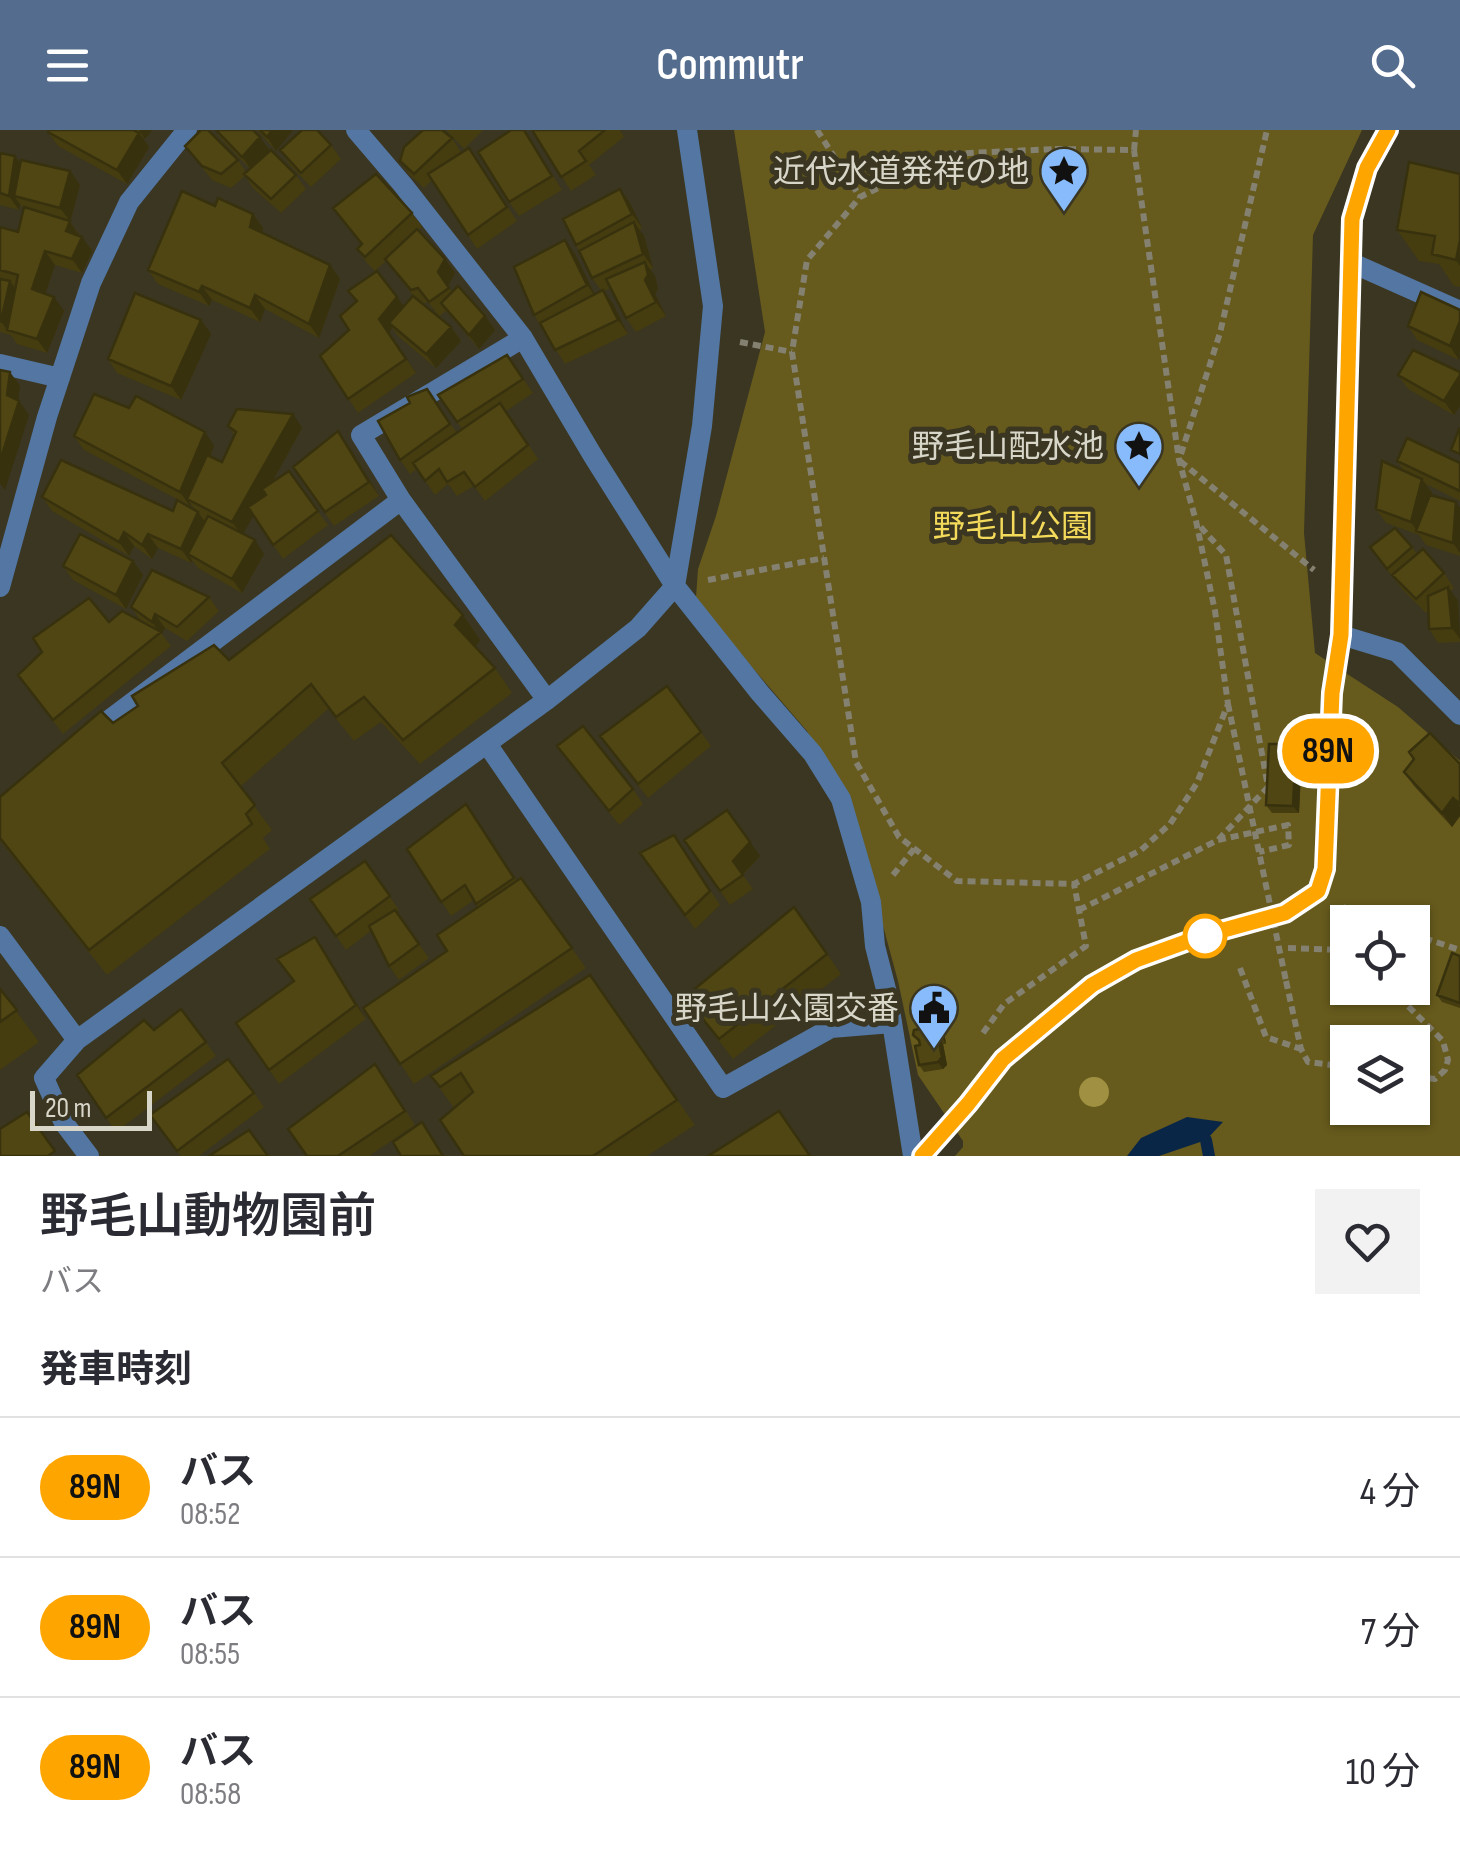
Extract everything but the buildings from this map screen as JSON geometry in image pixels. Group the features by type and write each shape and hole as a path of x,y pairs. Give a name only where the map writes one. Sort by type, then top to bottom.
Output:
{"street":[{"path":"0,588 91,283 129,202 187,130"},
{"path":"356,130 523,338 675,586 813,754 841,798 871,902 875,946 914,1156"},
{"path":"89,1156 64,1123 44,1078 77,1040 547,700 638,628 675,586 702,426 713,306 687,130"},
{"path":"922,1156 1003,1059 1092,985 1136,960 1202,936 1285,913 1318,891 1325,869 1332,693 1341,635 1352,219 1367,168 1388,130"},
{"path":"1350,262 1460,311"},
{"path":"523,338 361,436 400,500 547,700"},
{"path":"0,364 60,378"},
{"path":"77,744 400,500"},
{"path":"1341,635 1397,652 1460,715"},
{"path":"487,744 723,1088 830,1028 892,1023"},
{"path":"0,936 77,1040"}],"path":[{"path":"817,130 860,196"},
{"path":"1136,130 1134,150 1180,460 1215,611 1228,704 1301,1049 1308,1062 1330,1065"},
{"path":"1180,460 1220,333 1267,130"},
{"path":"1134,150 948,154 860,196 806,260 792,352 856,762 899,837 958,881 1074,884 1141,850 1170,824 1197,783 1228,704"},
{"path":"710,336 792,352"},
{"path":"1180,460 1340,592"},
{"path":"1196,522 1226,555 1268,787 1218,840"},
{"path":"675,586 824,558"},
{"path":"1079,910 1218,840 1288,825 1289,844 1259,852"},
{"path":"982,1034 1004,1004 1086,946 1074,884"},
{"path":"1430,940 1460,950"},
{"path":"1288,948 1330,950"},
{"path":"1240,968 1266,1037 1301,1049"},
{"path":"1407,1005 1427,1025"},
{"path":"1430,1028 1443,1041 1448,1060 1445,1070 1436,1079 1430,1078"}],"green space":[{"name":"野毛山公園","path":"734,130 1362,130 1313,235 1304,533 1315,653 1398,707 1460,761 1460,1156 955,1156 963,1141 918,1075 898,981 855,823 807,731 696,597 698,569 765,332"}],"water":[{"path":"1187,1117 1223,1122 1206,1140 1159,1156 1127,1156 1141,1138"}],"waterway":[{"path":"1206,1140 1209,1156"}],"bus line":[{"name":"89N","path":"922,1156 1003,1059 1092,985 1136,960 1202,936 1285,913 1318,891 1325,869 1327,765 1341,635 1352,219 1367,168 1388,130"}],"place":[{"name":"近代水道発祥の地","path":"1064,214"},
{"name":"野毛山配水池","path":"1139,488"},
{"name":"野毛山公園交番","path":"934,1050"}]}
